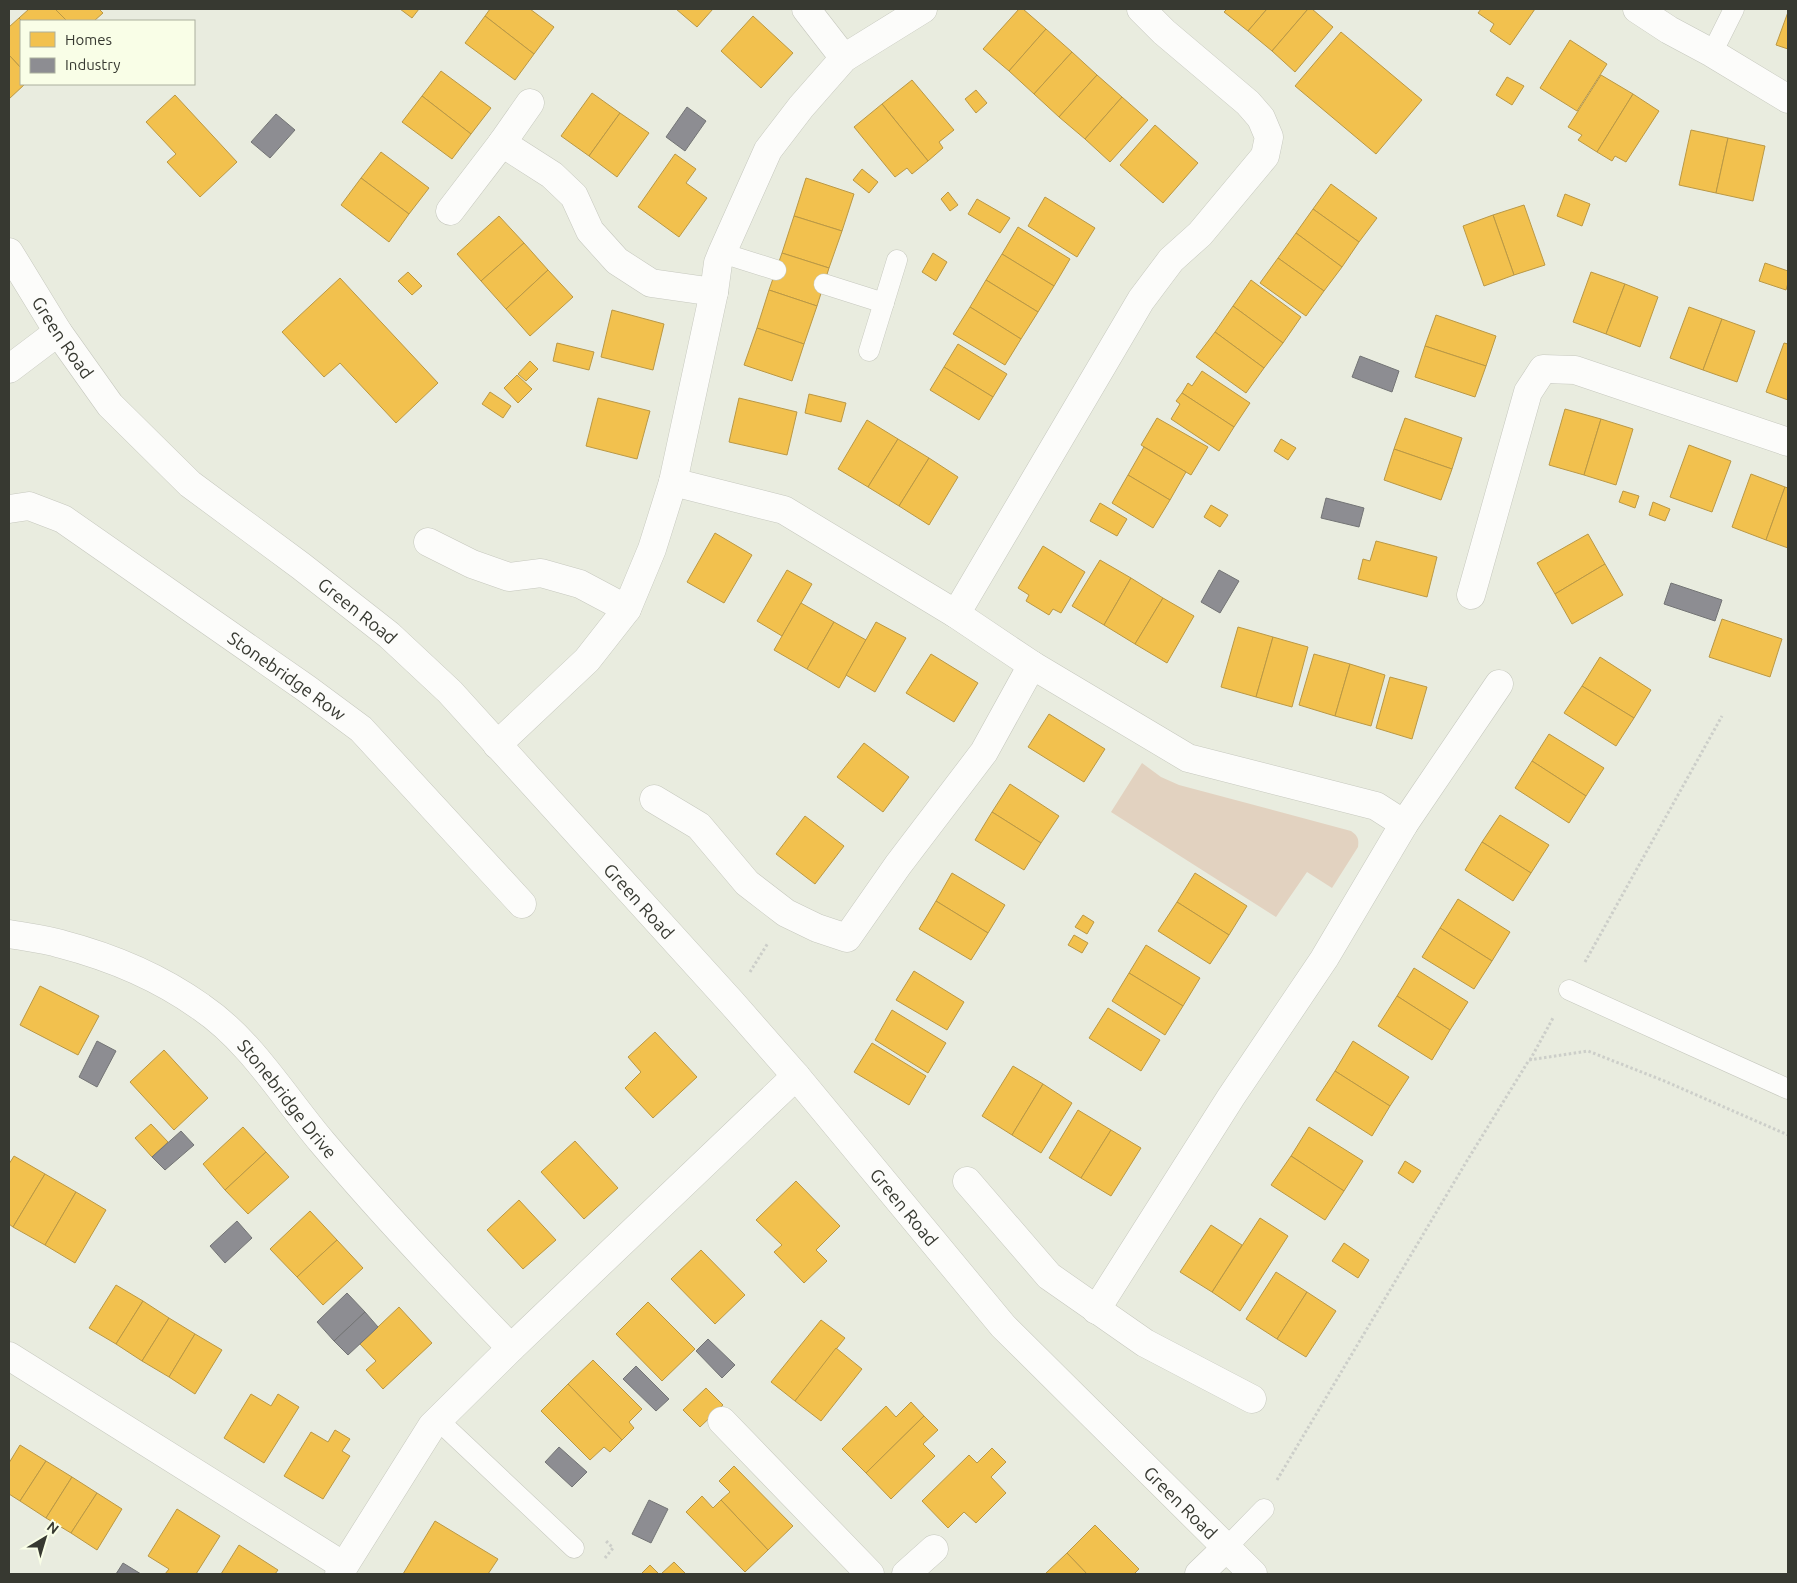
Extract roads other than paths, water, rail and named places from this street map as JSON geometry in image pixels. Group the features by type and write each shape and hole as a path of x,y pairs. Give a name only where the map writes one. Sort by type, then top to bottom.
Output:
{"street":[{"path":"806,9 844,58"},
{"path":"497,745 587,660 627,609 652,549 673,482 714,292 718,263 768,150 844,58 923,9"},
{"path":"956,614 1141,300 1171,260 1200,234 1265,156 1268,137 1261,118 1248,103 1164,32 1141,9"},
{"path":"1637,9 1669,30 1788,98"},
{"path":"450,211 502,144 530,103"},
{"path":"502,144 552,175 574,196 590,231 618,261 652,283 714,292"},
{"name":"Green Road","path":"9,252 58,332 110,405 190,484 389,635 450,692 796,1076 1003,1326 1253,1574"},
{"path":"9,369 58,332"},
{"path":"1471,595 1528,392 1542,369 1574,370 1788,442"},
{"path":"673,482 784,510 956,614 1032,665 1188,758 1376,806 1404,824"},
{"name":"Stonebridge Row","path":"9,509 29,506 63,519 308,689 361,729 522,904"},
{"path":"428,542 472,564 509,577 541,574 580,584 627,609"},
{"path":"654,799 699,826 747,883 786,913 817,928 847,938 898,865 984,752 1032,665"},
{"path":"1096,1310 1232,1097 1324,959 1404,824 1499,684"},
{"name":"Stonebridge Drive","path":"9,934 60,943 99,955 151,976 202,1008 242,1042 320,1140 394,1225 511,1348"},
{"path":"9,1356 341,1570 432,1426 796,1076"},
{"path":"967,1181 1049,1276 1144,1343 1252,1399"},
{"path":"722,1421 870,1574"},
{"path":"1199,1574 1226,1548"},
{"path":"906,1574 934,1549"}],"lane":[{"path":"1712,53 1734,9"},
{"path":"722,253 776,270"},
{"path":"870,352 897,260"},
{"path":"824,284 884,303"},
{"path":"1569,990 1788,1089"},
{"path":"438,1420 574,1548"},
{"path":"1226,1548 1264,1509"}]}
